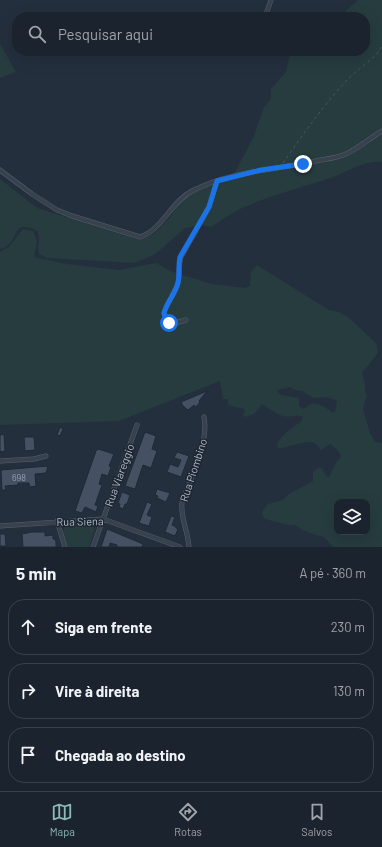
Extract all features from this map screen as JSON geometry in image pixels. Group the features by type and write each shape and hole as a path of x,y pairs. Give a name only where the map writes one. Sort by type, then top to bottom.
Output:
{"street":[{"path":"267,12 271,0"},
{"path":"0,170 32,194 57,210 140,237 150,232 177,202 189,192 217,181 261,170 279,169 346,154 382,131"},
{"path":"186,320 172,324 167,320 164,313 178,283 180,273 180,257 209,207 217,181"},
{"name":"Rua Piombino","path":"189,547 188,535 181,510 182,502 202,448 206,424 204,417"},
{"name":"Rua Viareggio","path":"93,547 137,425"},
{"path":"0,461 34,459 46,456"},
{"name":"Rua Siena","path":"0,526 103,519 180,547"},
{"path":"57,521 64,547"}],"path":[{"path":"279,169 332,96 356,71 372,58 382,46"}],"green space":[{"path":"358,0 382,0 382,162 363,164 333,177 254,203 225,218 212,227 202,225 185,228 154,255 134,263 47,258 39,254 39,237 37,231 29,227 19,229 8,246 2,249 0,248 0,179 37,208 139,240 154,234 191,194 208,186 231,180 254,136 264,107 271,99 271,89 286,72 289,56 370,56 370,12 345,12"},
{"path":"0,44 16,72 0,78"},
{"path":"23,229 33,231 37,241 34,257 67,264 119,270 156,263 173,272 212,284 245,288 250,286 251,271 257,265 329,310 339,312 348,317 376,343 378,353 362,373 365,392 367,394 363,409 370,433 375,442 382,443 382,547 333,547 324,537 304,531 295,525 265,519 262,515 263,510 268,504 283,500 289,494 313,481 313,472 318,468 322,468 326,476 329,477 341,456 331,444 321,450 316,444 311,442 278,448 277,444 282,437 302,421 303,417 283,416 262,404 254,414 245,417 243,415 244,409 228,405 228,399 223,399 220,381 119,421 0,425 0,252 9,247","holes":["290,387 295,390 302,391 316,398 326,397 336,400 335,412 332,412 315,403 304,409 299,406 299,398 285,396 278,393 278,390"]},
{"path":"89,523 92,524 95,529 89,547 68,547 63,533 65,526"}],"building":[{"path":"207,391 196,407 194,405 188,410 183,406 181,402"},
{"path":"60,427 63,429 60,436 57,435"},
{"path":"145,432 156,436 152,449 157,451 151,468 143,465 135,489 125,486"},
{"path":"4,434 5,451 0,452 0,435"},
{"path":"24,437 34,437 35,450 25,451"},
{"path":"98,449 114,454 109,466 111,467 108,476 102,474 99,484 102,485 95,505 98,506 96,512 85,507 82,513 75,511 96,451"},
{"path":"177,452 189,456 181,477 167,472 170,464 178,467 181,460 174,458"},
{"path":"48,466 46,473 35,474 36,486 30,487 29,483 18,483 18,485 5,486 6,490 2,490 1,470"},
{"path":"157,489 170,493 166,502 157,498 158,496 155,495"},
{"path":"122,492 130,495 127,504 125,504 123,509 119,507 120,504 118,503"},
{"path":"147,502 152,504 147,515 152,517 149,526 139,523"},
{"path":"171,516 175,517 172,525 178,529 175,536 165,532"},
{"path":"107,529 143,544 142,547 117,547 117,545 110,543 109,547 101,547"},
{"path":"45,532 45,536 53,535 53,539 55,539 56,542 56,547 23,547 22,534"},
{"path":"0,534 5,534 6,546 0,546"}],"route":[{"path":"169,323 165,318 164,313 165,308 172,298 178,283 180,273 180,257 209,207 217,181 261,170 279,169 303,164"}]}
